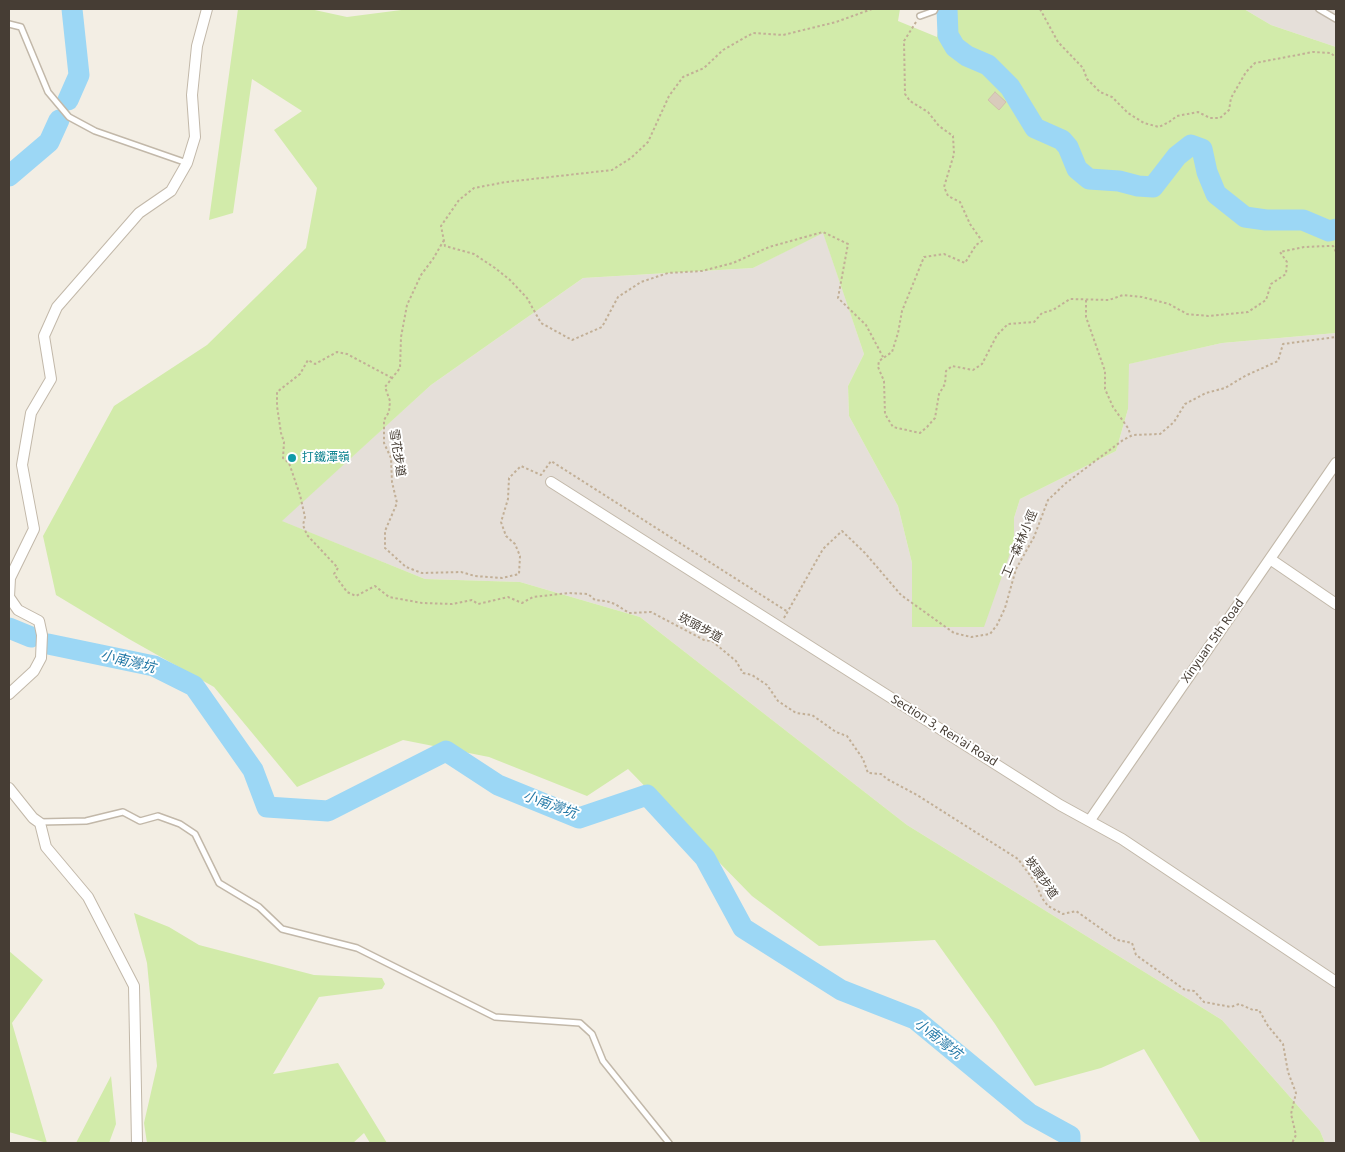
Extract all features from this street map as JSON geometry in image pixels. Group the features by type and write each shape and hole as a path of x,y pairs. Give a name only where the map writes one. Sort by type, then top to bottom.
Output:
{"street":[{"path":"9,694 34,671 41,658 42,635 39,621 18,610 10,597 10,578 34,530 22,465 31,413 51,379 44,336 57,308 139,213 171,191 187,163 194,137 192,95 197,46 207,9"},
{"name":"Xinyuan 5th Road","path":"1090,820 1336,463"},
{"name":"Section 3, Ren'ai Road","path":"551,482 1060,804 1122,838 1336,982"},
{"path":"1270,559 1336,604"},
{"path":"9,788 33,818 40,822 46,847 88,897 134,986 137,1143"}],"lane":[{"path":"920,16 935,9"},
{"path":"1319,9 1336,19"},
{"path":"9,24 21,27 48,92 69,117 95,131 187,163"},
{"path":"40,822 86,820 123,812 140,821 158,816 195,834 219,883 259,907 282,929 357,948 496,1017 580,1023 592,1034 603,1060 669,1143"}],"path":[{"path":"872,9 836,22 783,35 752,33 723,50 704,68 682,78 669,96 648,142 631,158 612,170 506,182 474,188 459,200 441,226 445,246 474,254 495,268 510,280 527,298 541,323 572,340 602,327 618,297 641,282 668,273 702,271 725,265 769,247 823,232 848,244 838,298 866,325 883,357"},
{"path":"1040,9 1058,42 1083,68 1087,79 1100,92 1112,97 1123,109 1144,123 1159,126 1178,116 1198,112 1210,118 1220,118 1229,110 1231,98 1246,72 1255,64 1313,52 1331,53 1336,58"},
{"path":"920,16 904,41 904,94 910,102 928,112 939,126 953,136 954,154 944,187 948,196 960,202 970,224 982,241 976,245 966,263 944,254 924,257 902,311 892,352 879,360 878,367 884,381 884,414 893,427 920,433 935,418 939,394 945,384 946,371 952,366 973,370 982,364 997,335 1008,324 1034,322 1042,313 1053,310 1070,299 1109,300 1123,295 1142,297 1168,304 1187,314 1208,316 1248,312 1266,300 1271,284 1286,274 1287,262 1280,252 1304,247 1328,246 1333,246 1336,252"},
{"name":"雪花步道","path":"444,240 421,276 407,305 401,337 400,368 385,387 390,401 389,412 384,420 384,443 391,458 392,482 397,503 385,531 385,548 406,567 422,572 461,572 484,577 502,578 519,574 520,556 515,544 506,536 501,522 508,500 509,478 521,466 541,475 551,461 788,612"},
{"path":"1086,300 1086,317 1106,371 1105,389 1131,436"},
{"name":"工一森林小徑","path":"779,627 822,549 842,531 865,553 901,594 954,633 971,637 990,634 1001,616 1016,569 1034,537 1048,500 1066,483 1123,440 1131,436 1160,434 1174,422 1185,404 1206,393 1225,388 1245,376 1278,361 1283,344 1336,337"},
{"name":"崁頭步道","path":"392,378 347,354 337,352 315,364 308,360 300,374 278,392 277,406 280,433 284,442 283,458 289,463 300,495 305,518 303,525 307,535 338,568 334,574 346,592 356,596 375,586 389,597 422,603 452,604 472,600 478,604 508,597 522,603 533,597 570,593 588,594 595,600 615,604 629,613 651,612 704,640 712,641 736,661 743,673 752,675 767,685 778,701 796,713 812,715 836,732 847,736 863,759 868,774 881,774 1018,859 1036,882 1042,898 1048,906 1063,914 1076,911 1118,940 1132,943 1136,955 1185,990 1194,991 1204,1002 1231,1007 1239,1004 1253,1010 1259,1010 1268,1026 1283,1044 1288,1072 1296,1093 1291,1114 1296,1135 1292,1143"}],"shaded area":[{"path":"1244,9 1336,9 1336,47 1271,25"},
{"path":"823,232 864,354 848,386 849,416 898,506 912,563 912,627 1014,542 1014,518 1020,499 1116,451 1128,409 1128,364 1222,343 1336,333 1336,1143 1325,1143 1320,1131 1222,1020 907,825 640,617 520,582 425,579 281,521 431,385 583,278 753,268"}],"green space":[{"path":"238,9 310,9 347,17 409,9 900,9 898,21 937,37 942,9 1244,9 1271,25 1336,47 1336,333 1222,343 1129,364 1128,409 1116,451 1020,499 1014,518 1014,542 984,627 912,627 912,563 898,506 849,416 848,386 864,354 823,233 753,268 583,278 431,385 282,521 425,579 520,582 640,617 907,825 1222,1020 1320,1131 1325,1143 1201,1143 1144,1049 1101,1068 1035,1086 995,1024 935,940 819,946 752,896 628,769 587,796 489,757 403,740 297,787 214,687 56,595 43,536 114,406 207,345 306,248 317,188 274,130 302,111 252,79 233,213 209,220"},
{"path":"134,913 169,927 199,945 314,975 382,978 385,984 382,989 319,997 273,1074 338,1063 387,1143 370,1143 364,1133 353,1143 147,1143 144,1123 157,1066 147,963"},
{"path":"9,951 43,980 12,1023 47,1143 9,1132"},
{"path":"111,1076 116,1124 109,1143 76,1143"}],"building":[{"path":"995,92 1006,102 999,110 988,100"}],"waterway":[{"name":"小南灣坑","path":"68,100 79,75 72,9"},
{"path":"947,9 948,35 955,47 967,56 988,65 1010,87 1035,128 1062,140 1068,147 1077,169 1089,179 1119,181 1138,186 1153,187 1177,156 1191,145 1202,149 1207,172 1216,194 1245,217 1266,220 1303,220 1329,231 1336,229"},
{"name":"小南灣坑","path":"9,176 49,142 59,120"},
{"name":"小南灣坑","path":"9,628 31,637"},
{"name":"小南灣坑","path":"48,644 154,666 194,686 253,770 267,807 328,811 446,751 498,785 579,818 647,795 705,858 743,928 841,990 915,1019 1030,1114 1070,1136 1070,1143"}],"place":[{"name":"打鐵潭嶺","path":"292,458"}]}
